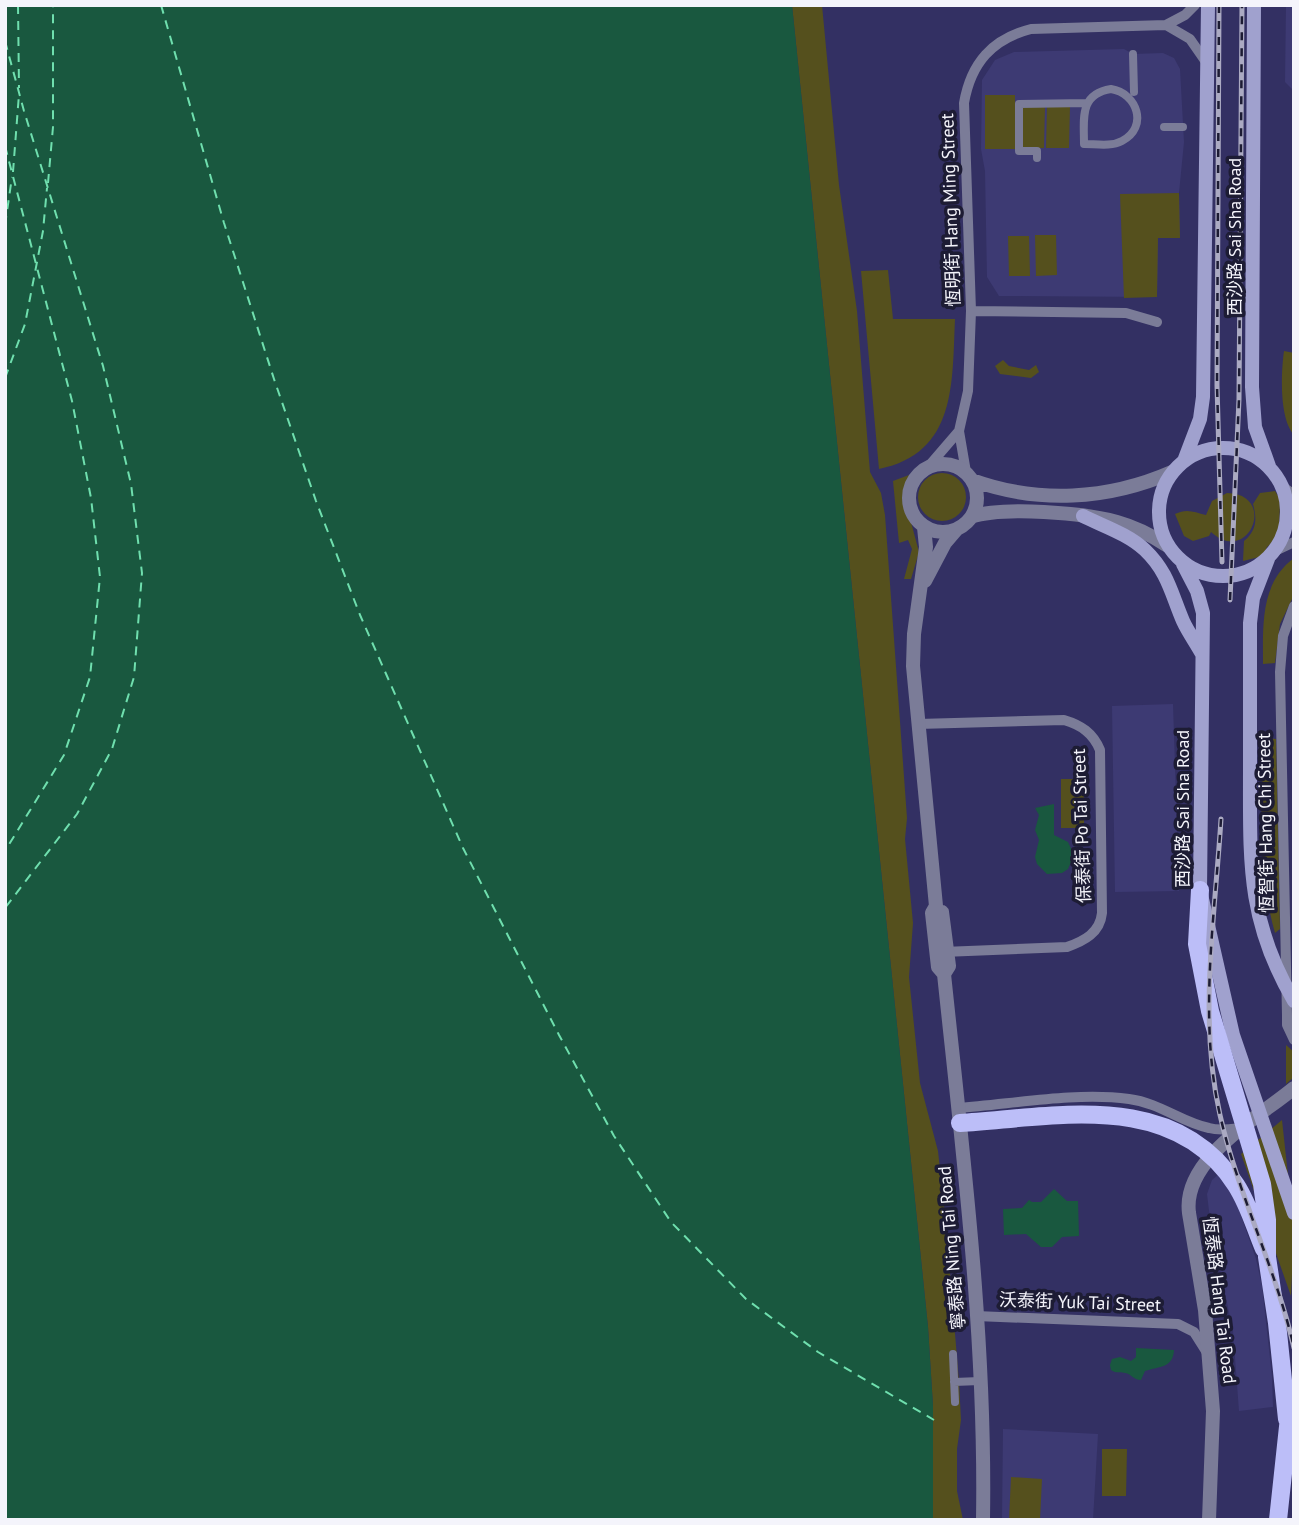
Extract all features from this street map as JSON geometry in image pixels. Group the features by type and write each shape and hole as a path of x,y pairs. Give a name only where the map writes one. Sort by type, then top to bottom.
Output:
{"main road":[{"name":"西沙路 Sai Sha Road","path":"1184,461 1200,419 1203,397 1208,5"},
{"name":"西沙路 Sai Sha Road","path":"1254,5 1252,387 1255,427 1269,466"},
{"path":"1271,555 1250,571 1228,577 1206,575 1183,564 1166,545 1158,520 1158,508 1165,483 1172,472 1184,461 1201,452 1220,448 1239,450 1251,454 1269,466 1288,490 1284,531 1253,598 1250,623 1250,862 1260,923 1275,964 1294,1001"},
{"path":"1083,516 1131,540 1159,565 1171,586 1183,621 1203,655"},
{"name":"西沙路 Sai Sha Road","path":"1183,564 1193,581 1203,613 1200,890"},
{"path":"1200,890 1202,919 1231,1025 1294,1213"},
{"path":"1202,919 1197,944 1210,1011 1262,1184 1267,1220 1267,1257 1278,1323 1287,1419"},
{"path":"959,1115 1122,1115 1146,1120 1180,1133 1220,1164 1241,1194 1267,1257"},
{"path":"1278,1520 1287,1419 1294,1386"}],"street":[{"path":"1166,25 1185,15 1195,5"},
{"path":"1166,25 1189,39 1206,62"},
{"name":"恆明街 Hang Ming Street","path":"969,476 959,431 968,391 971,310 964,103 967,85 985,54 998,42 1014,34 1031,29 1166,25"},
{"path":"1133,54 1134,92"},
{"path":"1102,90 1120,90 1134,101 1138,115 1135,128 1130,135 1114,144 1084,144 1084,109 1087,103 1094,94 1102,90"},
{"path":"1037,158 1037,151 1019,151 1019,104 1087,103"},
{"path":"1164,127 1183,127"},
{"path":"971,310 1126,313 1157,322"},
{"name":"恆明街 Hang Ming Street","path":"928,467 959,431"},
{"path":"969,476 978,499 971,517 957,529 946,532 924,527 911,510 909,490 913,481 928,467 947,464 969,476 1016,492 1087,496 1131,488 1172,472"},
{"path":"971,517 999,511 1083,516 1126,525 1166,545"},
{"name":"寧泰路 Ning Tai Road","path":"924,527 926,547 913,651 936,906 932,913 942,952 938,967 944,974 976,1316 981,1381 983,1520"},
{"name":"寧泰路 Ning Tai Road","path":"921,591 944,543 957,529"},
{"path":"1271,555 1294,542"},
{"name":"恆智街 Hang Chi Street","path":"1294,606 1283,636 1280,672 1287,1015 1289,1032 1294,1040"},
{"name":"保泰街 Po Tai Street","path":"918,724 1064,720 1090,733 1100,750 1102,913 1093,934 1081,943 1067,947 942,952"},
{"name":"恆泰路 Hang Tai Road","path":"1209,1520 1213,1441 1209,1357 1189,1199 1203,1166 1241,1128 1294,1088"},
{"path":"959,1115 1090,1097 1119,1098 1162,1107 1207,1128 1241,1128"},
{"name":"沃泰街 Yuk Tai Street","path":"976,1316 1178,1324 1198,1336 1209,1357"},
{"path":"953,1354 955,1402"},
{"path":"954,1382 981,1381"}],"shaded area":[{"path":"5,5 792,5 928,1327 933,1406 933,1520 5,1520"},
{"path":"792,5 822,5 839,185 857,311 870,472 881,493 885,515 907,818 905,839 913,923 909,977 920,1083 938,1151 946,1224 961,1420 957,1449 957,1491 963,1520 933,1520 933,1406 928,1327"},
{"path":"1286,5 1294,5 1294,91 1285,82"},
{"path":"1124,49 1133,54 1163,53 1174,58 1180,69 1184,142 1179,193 1180,238 1158,238 1157,297 999,296 987,277 985,171 981,149 982,80 995,60 1014,52"},
{"path":"985,95 1015,95 1015,149 985,149"},
{"path":"1022,106 1045,106 1044,148 1022,148"},
{"path":"1047,106 1070,106 1069,148 1046,148"},
{"path":"1179,193 1180,238 1158,238 1157,297 1124,298 1120,194"},
{"path":"1035,235 1056,235 1057,275 1036,276"},
{"path":"1008,236 1029,236 1030,276 1009,276"},
{"path":"888,270 893,319 955,319 953,367 945,412 937,431 923,448 905,461 879,469 861,271"},
{"path":"1284,351 1294,353 1294,435 1283,407"},
{"path":"1003,360 1009,366 1029,370 1036,365 1039,372 1031,378 1000,374 995,366"},
{"path":"942,473 959,480 966,497 959,514 942,521 925,514 918,497 925,480"},
{"path":"909,475 904,496 919,552 911,579 904,579 912,549 908,540 899,543 893,481"},
{"path":"1275,491 1280,499 1279,536 1267,547 1263,556 1243,561 1244,541 1255,524 1253,504 1260,493"},
{"path":"1227,493 1243,496 1251,504 1254,515 1252,526 1246,535 1237,541 1225,540 1211,532 1209,536 1193,541 1184,536 1175,514 1187,511 1206,515 1212,501"},
{"path":"1294,558 1294,595 1280,624 1275,663 1263,664 1264,620 1269,593 1283,568"},
{"path":"1173,704 1179,891 1115,892 1112,706"},
{"path":"1263,738 1276,739 1280,929 1275,933 1263,861"},
{"path":"1061,779 1084,779 1084,828 1061,828"},
{"path":"1054,804 1054,835 1068,842 1074,855 1068,869 1062,873 1047,874 1037,864 1035,857 1039,840 1035,830 1039,815 1035,808"},
{"path":"1286,1045 1294,1052 1294,1077 1286,1084"},
{"path":"1282,1120 1294,1230 1291,1296 1241,1154"},
{"path":"1226,1172 1256,1259 1262,1286 1273,1407 1239,1411 1233,1331 1211,1227 1207,1194 1212,1180 1220,1173"},
{"path":"1054,1189 1067,1201 1078,1201 1079,1236 1062,1237 1052,1247 1041,1247 1026,1234 1004,1235 1003,1209 1022,1208 1029,1200 1041,1202"},
{"path":"1136,1348 1174,1350 1168,1363 1145,1371 1141,1380 1111,1370 1112,1359 1120,1357 1131,1361 1136,1357"},
{"path":"1003,1429 1098,1434 1093,1520 1002,1520"},
{"path":"1102,1449 1127,1449 1126,1496 1102,1496"},
{"path":"1011,1477 1042,1479 1040,1520 1009,1520"}],"ferry route":[{"path":"18,5 19,88"},
{"path":"48,183 53,127 53,5"},
{"path":"161,5 224,223 274,379 316,501 360,615 463,848 614,1136 671,1222 746,1299 818,1352 934,1420"},
{"path":"5,41 103,366 131,484 142,573 134,677 112,749 77,814 5,908"},
{"path":"13,172 19,94"},
{"path":"5,146 72,401 91,498 100,577 90,677 64,755 5,851"},
{"path":"5,225 12,177"},
{"path":"5,378 25,324 43,231 47,188"}],"railway":[{"path":"1219,5 1217,385 1222,562"},
{"path":"1230,600 1239,399 1242,5"},
{"path":"1221,819 1210,967 1213,1078 1228,1145 1294,1348"}]}
